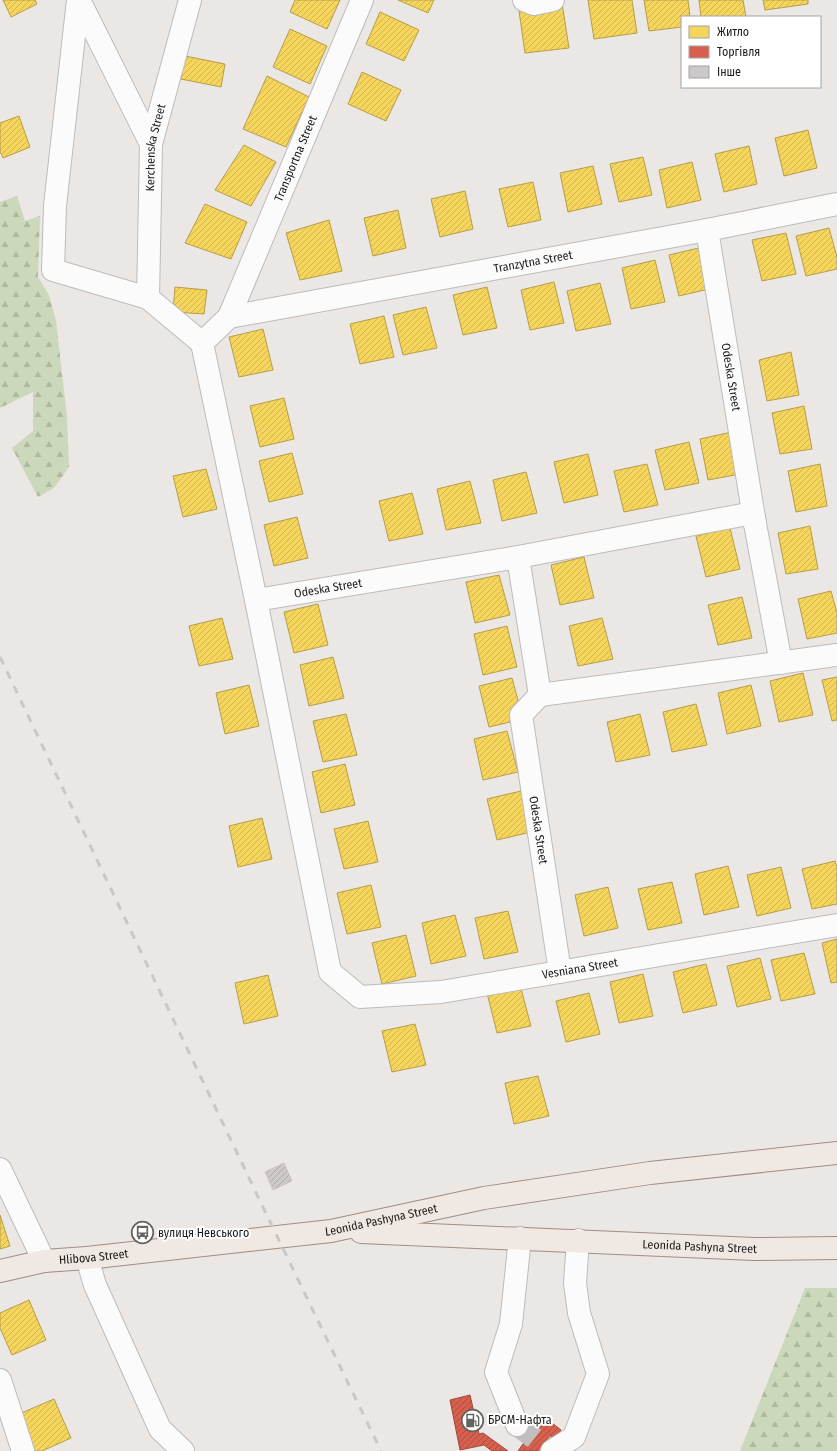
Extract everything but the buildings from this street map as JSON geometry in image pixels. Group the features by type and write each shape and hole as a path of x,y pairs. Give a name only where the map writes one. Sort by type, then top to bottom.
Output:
{"main road":[{"name":"Leonida Pashyna Street","path":"331,1231 484,1198 650,1173 837,1153"},
{"name":"Leonida Pashyna Street","path":"331,1231 578,1240 754,1249 837,1248"},
{"name":"Hlibova Street","path":"0,1271 44,1261 86,1258 331,1231"}],"street":[{"path":"79,0 151,144"},
{"path":"79,0 55,206 53,270 148,298 202,343 256,600"},
{"name":"Kerchenska Street","path":"148,298 151,144 190,0"},
{"name":"Transportna Street","path":"229,317 362,0"},
{"path":"524,0 534,4 553,0"},
{"name":"Tranzytna Street","path":"229,317 707,230 837,204"},
{"name":"Odeska Street","path":"707,230 755,524"},
{"path":"202,343 229,317"},
{"name":"Odeska Street","path":"256,600 518,556 753,513 781,662"},
{"path":"518,556 540,695 837,655"},
{"name":"Vesniana Street","path":"256,600 330,972 360,997 441,992 837,925"},
{"name":"Odeska Street","path":"540,695 521,715 560,972"},
{"path":"0,1169 44,1261"},
{"path":"517,1425 496,1372 511,1324 520,1238"},
{"path":"552,1451 574,1437 598,1374 578,1305 575,1283 578,1240"},
{"path":"86,1258 95,1285 160,1429 183,1451"},
{"path":"0,1380 23,1451"}],"green space":[{"path":"17,196 25,221 40,216 38,277 49,295 56,321 67,417 69,467 54,488 38,497 12,448 33,431 33,392 0,408 0,202"},
{"path":"805,1288 837,1288 837,1451 740,1451"}],"tunnel":[{"path":"517,1425 551,1451"}],"railway":[{"path":"0,657 381,1451"}],"place":[{"name":"вулиця Невського","path":"143,1233"},
{"name":"БРСМ-Нафта","path":"472,1420"}]}
